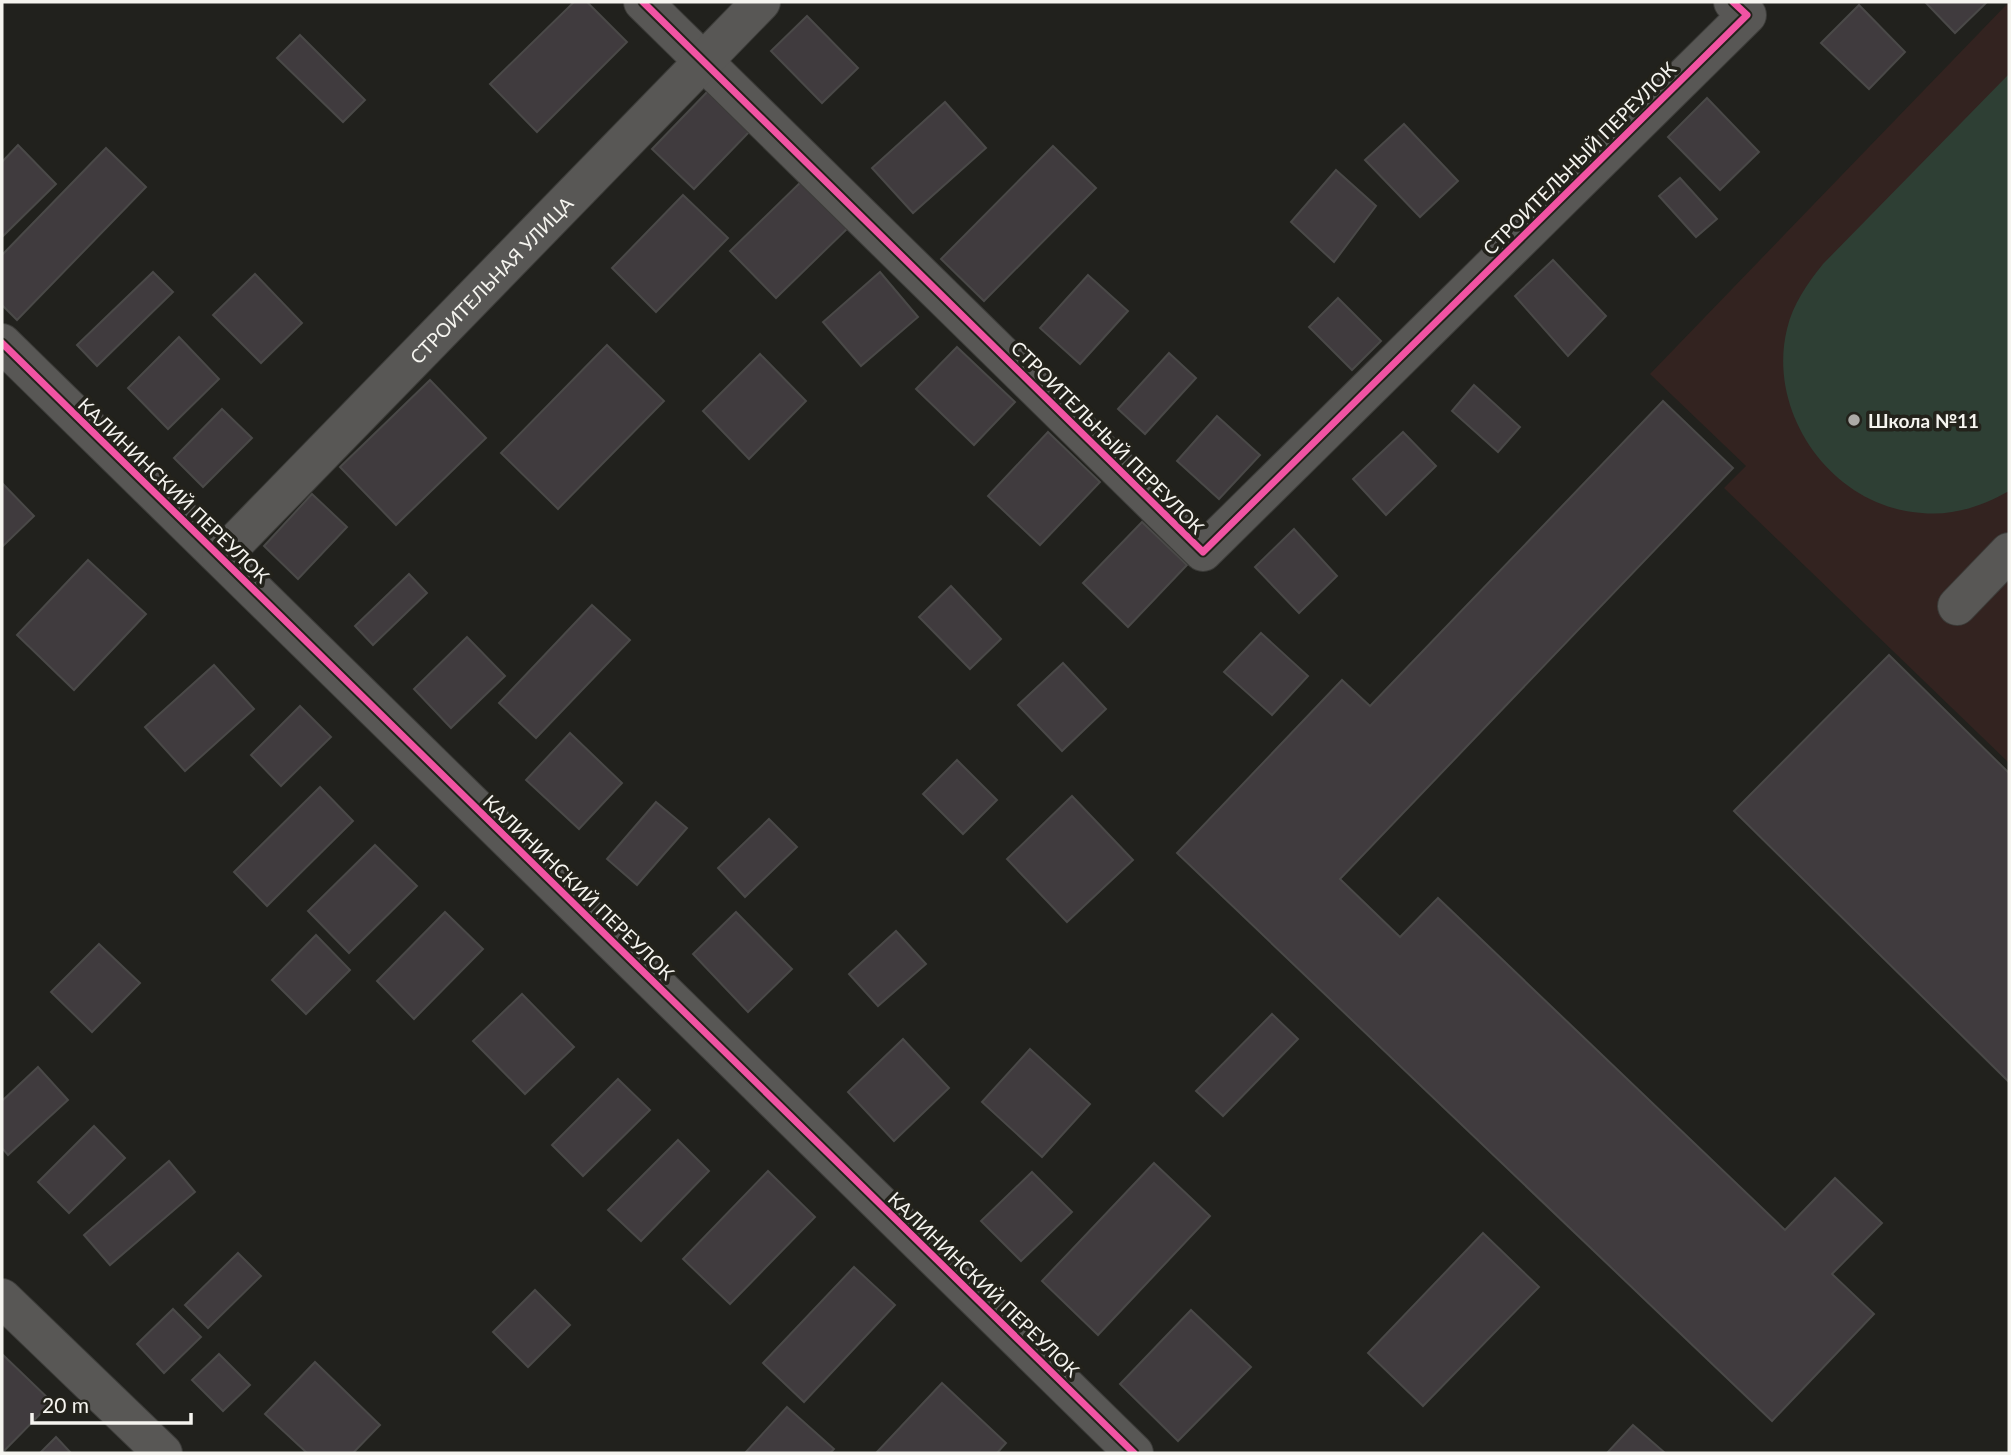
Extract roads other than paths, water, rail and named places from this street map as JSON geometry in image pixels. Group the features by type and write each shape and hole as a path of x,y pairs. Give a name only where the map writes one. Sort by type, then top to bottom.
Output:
{"street":[{"name":"СТРОИТЕЛЬНЫЙ ПЕРЕУЛОК","path":"643,2 1203,552 1747,15 1733,2"},
{"name":"СТРОИТЕЛЬНАЯ УЛИЦА","path":"221,557 761,2"},
{"name":"КАЛИНИНСКИЙ ПЕРЕУЛОК","path":"2,343 1134,1453"},
{"path":"1957,606 2009,552"},
{"path":"2,1298 163,1453"}],"place":[{"name":"Школа №11","path":"1854,420"}]}
